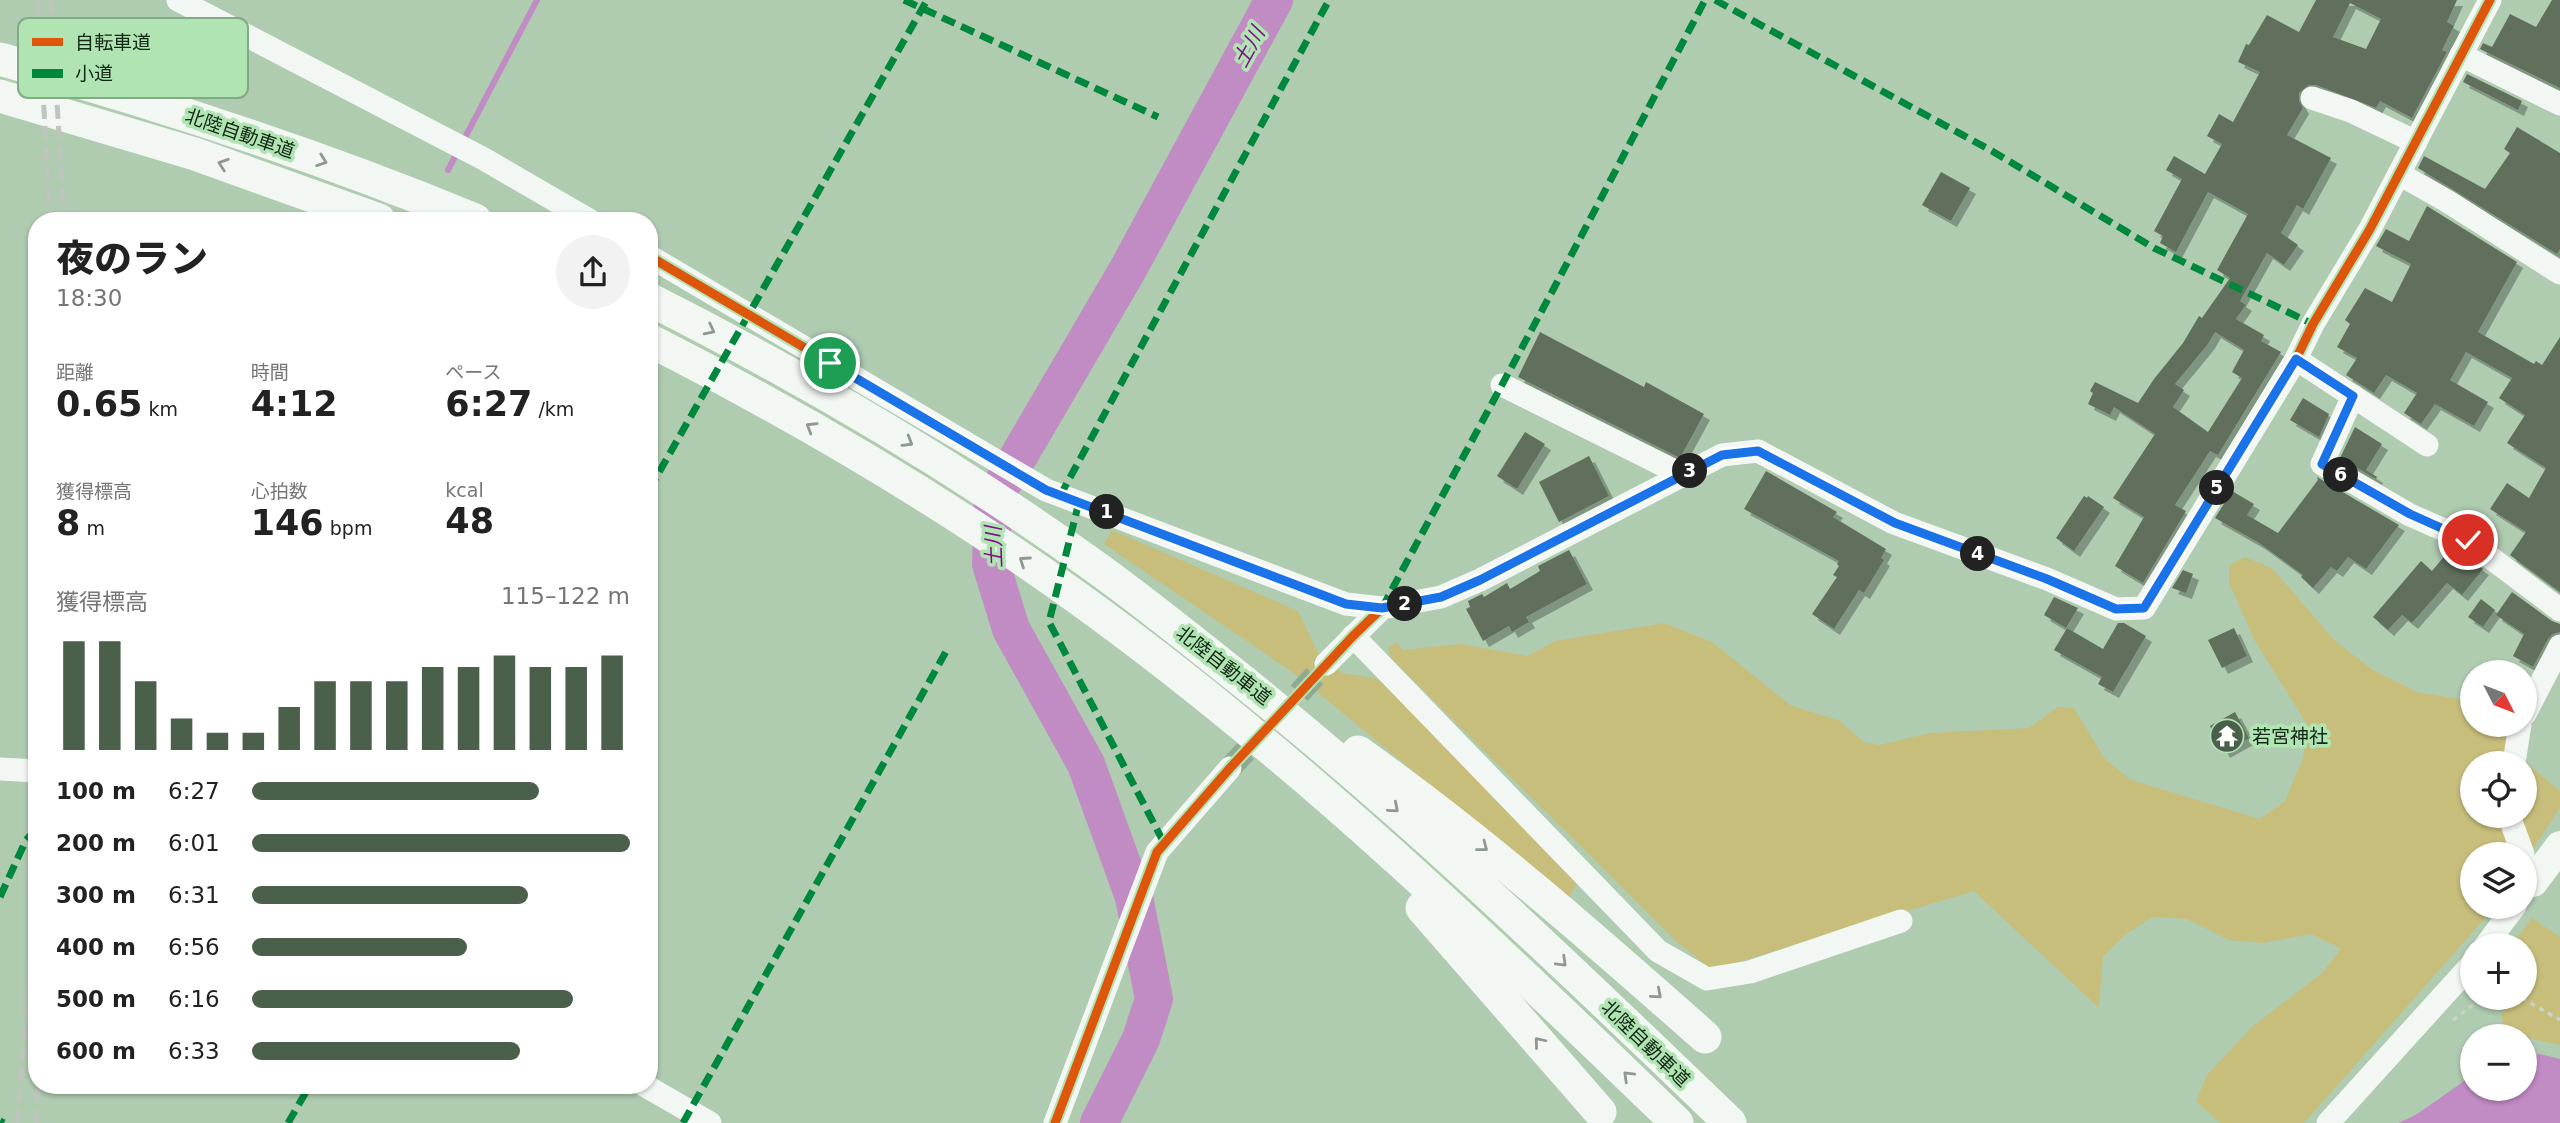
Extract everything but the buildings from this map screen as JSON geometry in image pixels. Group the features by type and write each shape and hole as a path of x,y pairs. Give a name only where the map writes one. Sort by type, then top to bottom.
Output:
{"highway":[{"name":"北陸自動車道","path":"0,60 18,65"},
{"name":"北陸自動車道","path":"0,96 195,154 357,212"},
{"name":"北陸自動車道","path":"133,98 333,165 454,212"},
{"name":"北陸自動車道","path":"658,304 815,387 911,443 1094,565 1169,622 1293,721 1432,841 1730,1123"},
{"name":"北陸自動車道","path":"658,345 789,414 982,531 1152,654 1242,726 1426,885 1677,1123"},
{"path":"1169,622 1327,730 1439,812 1544,895 1705,1037"},
{"path":"1152,654 1311,797 1427,913 1600,1112"}],"main road":[{"path":"2537,869 2560,846"}],"street":[{"path":"178,0 213,18"},
{"path":"658,261 1046,490 1346,604 1382,608 1441,597 1480,580 1722,455 1758,451 1895,523 2047,579 2116,609 2144,608 2296,359 2313,324 2370,229 2490,0"},
{"path":"248,36 484,159 575,212"},
{"path":"2462,55 2560,104"},
{"path":"2312,98 2351,111 2416,142"},
{"path":"2399,174 2447,201 2560,273"},
{"path":"2296,359 2427,445"},
{"path":"1502,384 1683,475"},
{"path":"2353,396 2322,464 2410,514 2468,540 2560,610"},
{"path":"1326,664 1382,608"},
{"path":"1353,636 1658,951 1707,979 1750,972 1901,920"},
{"path":"2538,689 2560,646"},
{"path":"1055,1123 1157,852 1230,768"},
{"path":"0,769 28,771"},
{"path":"2328,1123 2460,977"},
{"path":"658,1094 710,1123"}],"path":[{"path":"2537,1007 2560,1020"}],"shaded area":[{"path":"1112,530 1298,611 1318,653 1342,673 1375,678 1388,688 1577,883 1568,899 1298,676 1104,544"},
{"path":"2245,557 2273,569 2335,641 2373,670 2417,692 2460,699 2460,737 2511,737 2513,751 2460,751 2460,828 2537,828 2537,772 2560,791 2560,808 2537,843 2460,842 2460,919 2484,919 2472,933 2460,933 2460,947 2304,1123 2220,1123 2196,1101 2207,1075 2253,1026 2321,974 2341,949 2311,934 2263,943 2229,940 2187,919 2153,917 2127,933 2103,956 2099,1008 1974,891 1712,970 1675,940 1391,658 1388,648 1397,642 1403,650 1460,644 1527,656 1555,641 1664,623 1712,642 1790,705 1840,721 1863,742 1879,745 1930,733 2029,728 2058,707 2074,708 2105,759 2131,780 2260,819 2285,801 2303,758 2308,726 2255,641 2229,583 2229,565"},
{"path":"2533,919 2560,937 2560,1045 2537,1040 2537,1024 2504,1024 2501,1016 2504,1010 2537,1010 2537,933 2521,933"},
{"path":"2537,1054 2560,1059 2560,1123 2399,1123 2417,1114 2460,1084 2460,1101 2537,1101"}],"waterway":[{"path":"448,170 537,0"},
{"name":"土川","path":"1099,1123 1141,1039 1154,999 1134,897 1086,764 1011,629 991,564 993,500 1127,271 1274,0"}],"tunnel":[{"path":"1230,768 1326,664"}],"railway":[{"path":"38,0 39,18"},
{"path":"51,0 52,18"},
{"path":"43,98 50,212"},
{"path":"57,98 64,212"},
{"path":"17,1123 28,994"},
{"path":"36,1123 38,1094"}],"marked path":[{"path":"904,0 1158,117"},
{"path":"658,474 927,0"},
{"path":"1060,496 1329,0"},
{"path":"1382,608 1705,0"},
{"path":"1715,0 1992,151 2154,248 2313,324"},
{"path":"1079,502 1049,622 1164,843"},
{"path":"683,1123 948,648"},
{"path":"0,897 28,838"},
{"path":"288,1123 305,1094"},
{"path":"0,1121 4,1123"}],"cycle path":[{"path":"1055,1123 1157,852 1230,768 1382,608 1441,597 1480,580 1722,455 1758,451 1894,523 2047,579 2116,609 2144,608 2296,359 2313,324 2370,229 2490,0"},
{"path":"658,261 1046,490 1346,604 1382,608"}],"place":[{"name":"若宮神社","path":"2227,736"}],"route":[{"path":"830,363 1046,490 1346,604 1382,608 1441,597 1480,580 1722,455 1758,451 1895,523 2047,579 2116,609 2144,608 2296,359 2353,396 2322,464 2410,514 2468,540"}]}
